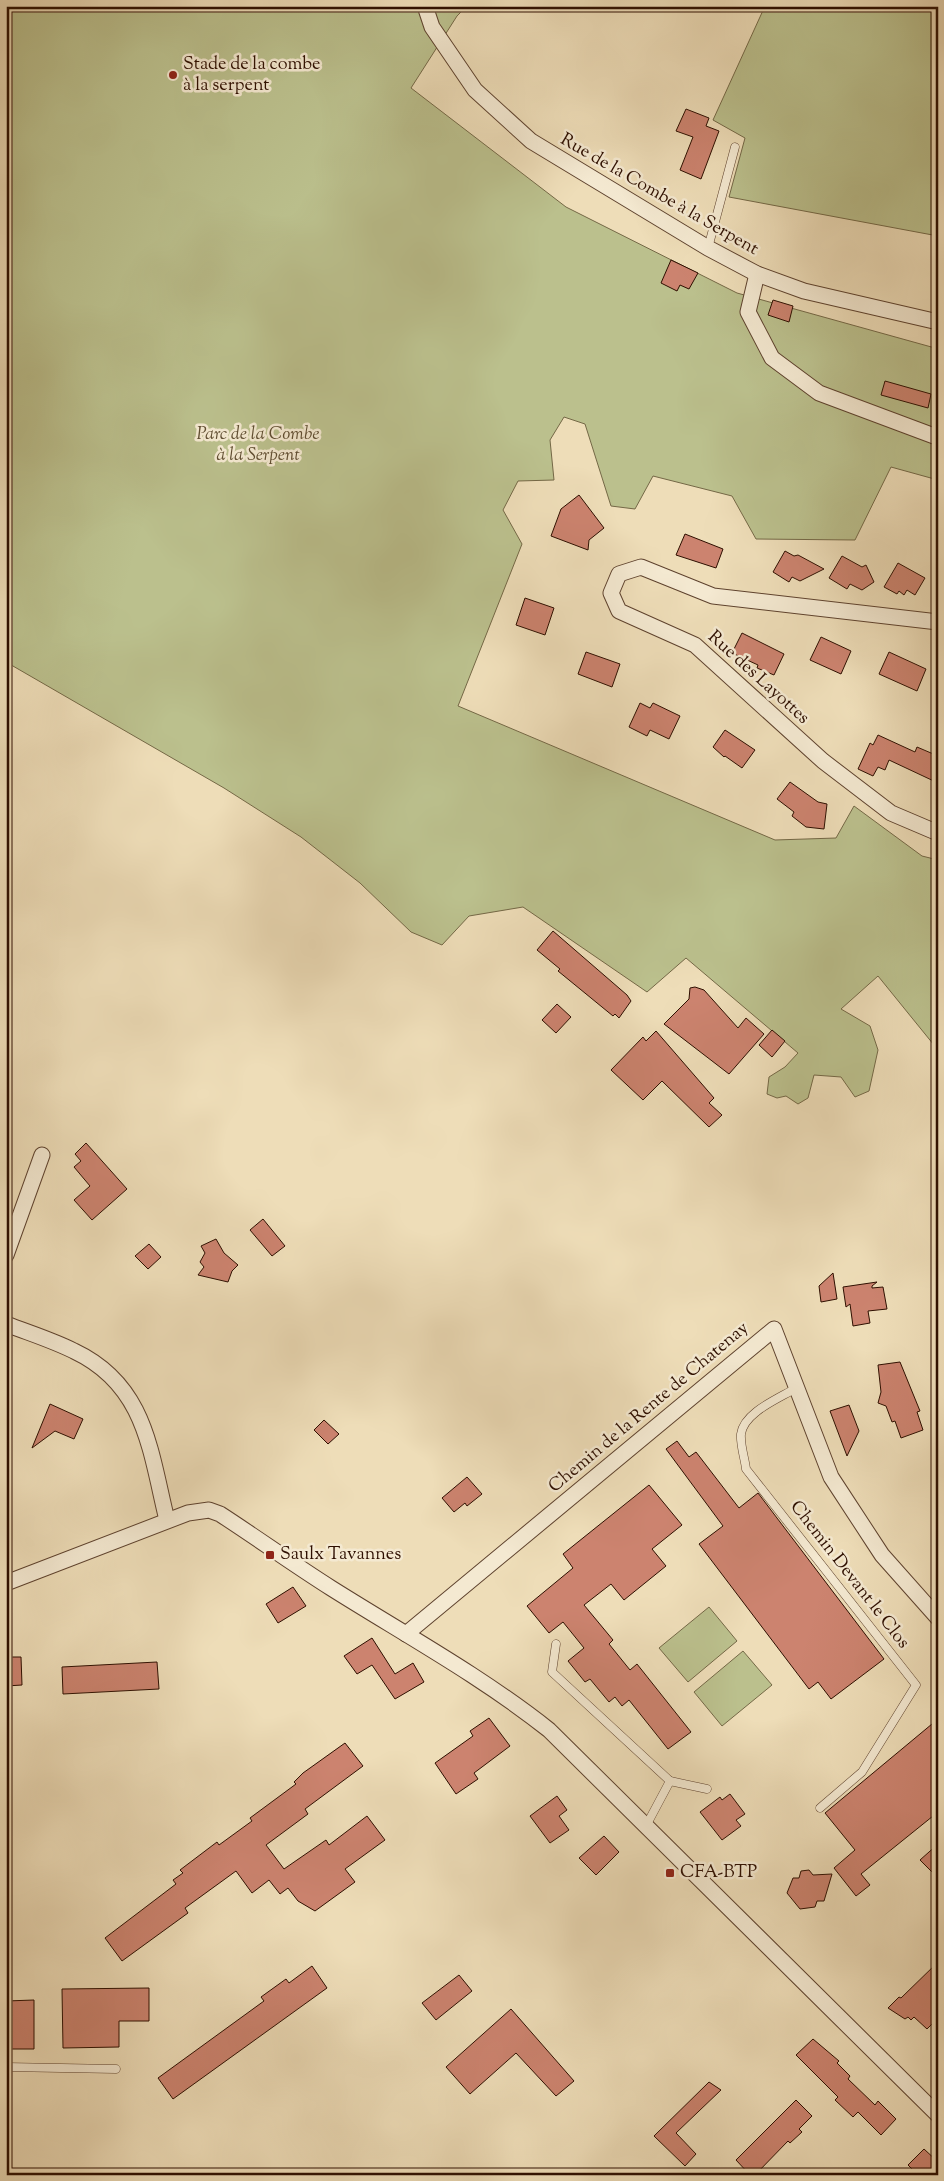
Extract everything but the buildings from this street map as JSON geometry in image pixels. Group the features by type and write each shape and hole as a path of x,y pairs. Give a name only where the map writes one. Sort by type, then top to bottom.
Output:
{"street":[{"name":"Rue de la Combe à la Serpent","path":"425,6 432,27 475,90 531,141 708,248 757,274 804,291 938,322"},
{"path":"757,274 748,312 772,358 819,393 934,436"},
{"name":"Rue des Layottes","path":"938,622 713,596 641,567 619,574 611,593 619,611 695,645 823,761 891,813 938,833"},
{"path":"6,1255 42,1155"},
{"path":"6,1324 75,1351 112,1376 132,1401 143,1423 167,1520"},
{"name":"Chemin de la Rente de Chatenay","path":"406,1634 774,1329 831,1477 882,1556 938,1618"},
{"path":"6,1583 188,1513 209,1510 220,1514 331,1588 406,1634 524,1711 549,1730 938,2115"}],"lane":[{"path":"708,248 735,147"},
{"name":"Chemin Devant le Clos","path":"796,1388 781,1398 769,1402 750,1418 741,1433 746,1469 916,1685 862,1772 820,1808"},
{"path":"556,1644 552,1672 670,1781 707,1789"},
{"path":"646,1826 670,1781"},
{"path":"6,2067 116,2069"}],"green space":[{"name":"Parc de la Combe à la Serpent","path":"6,6 467,6 457,16 411,88 566,207 737,293 935,348 938,351 938,480 891,467 855,540 756,539 732,496 653,476 635,509 611,506 585,424 564,417 550,440 554,480 518,481 503,510 522,544 458,706 775,840 836,838 854,806 922,856 938,860 938,1050 878,976 841,1009 870,1026 878,1050 869,1091 855,1097 841,1077 814,1075 808,1098 798,1104 786,1096 777,1098 767,1094 769,1077 785,1067 798,1053 686,958 647,992 523,907 469,916 442,945 411,932 360,883 301,837 224,788 6,662"},
{"path":"765,6 938,6 938,236 729,197 745,138 713,120"},
{"path":"709,1607 737,1641 688,1682 659,1648"},
{"path":"743,1651 772,1685 722,1726 694,1692"}],"place":[{"name":"Stade de la combe à la serpent","path":"173,75"},
{"name":"Saulx Tavannes","path":"270,1555"},
{"name":"CFA-BTP","path":"670,1873"}]}
